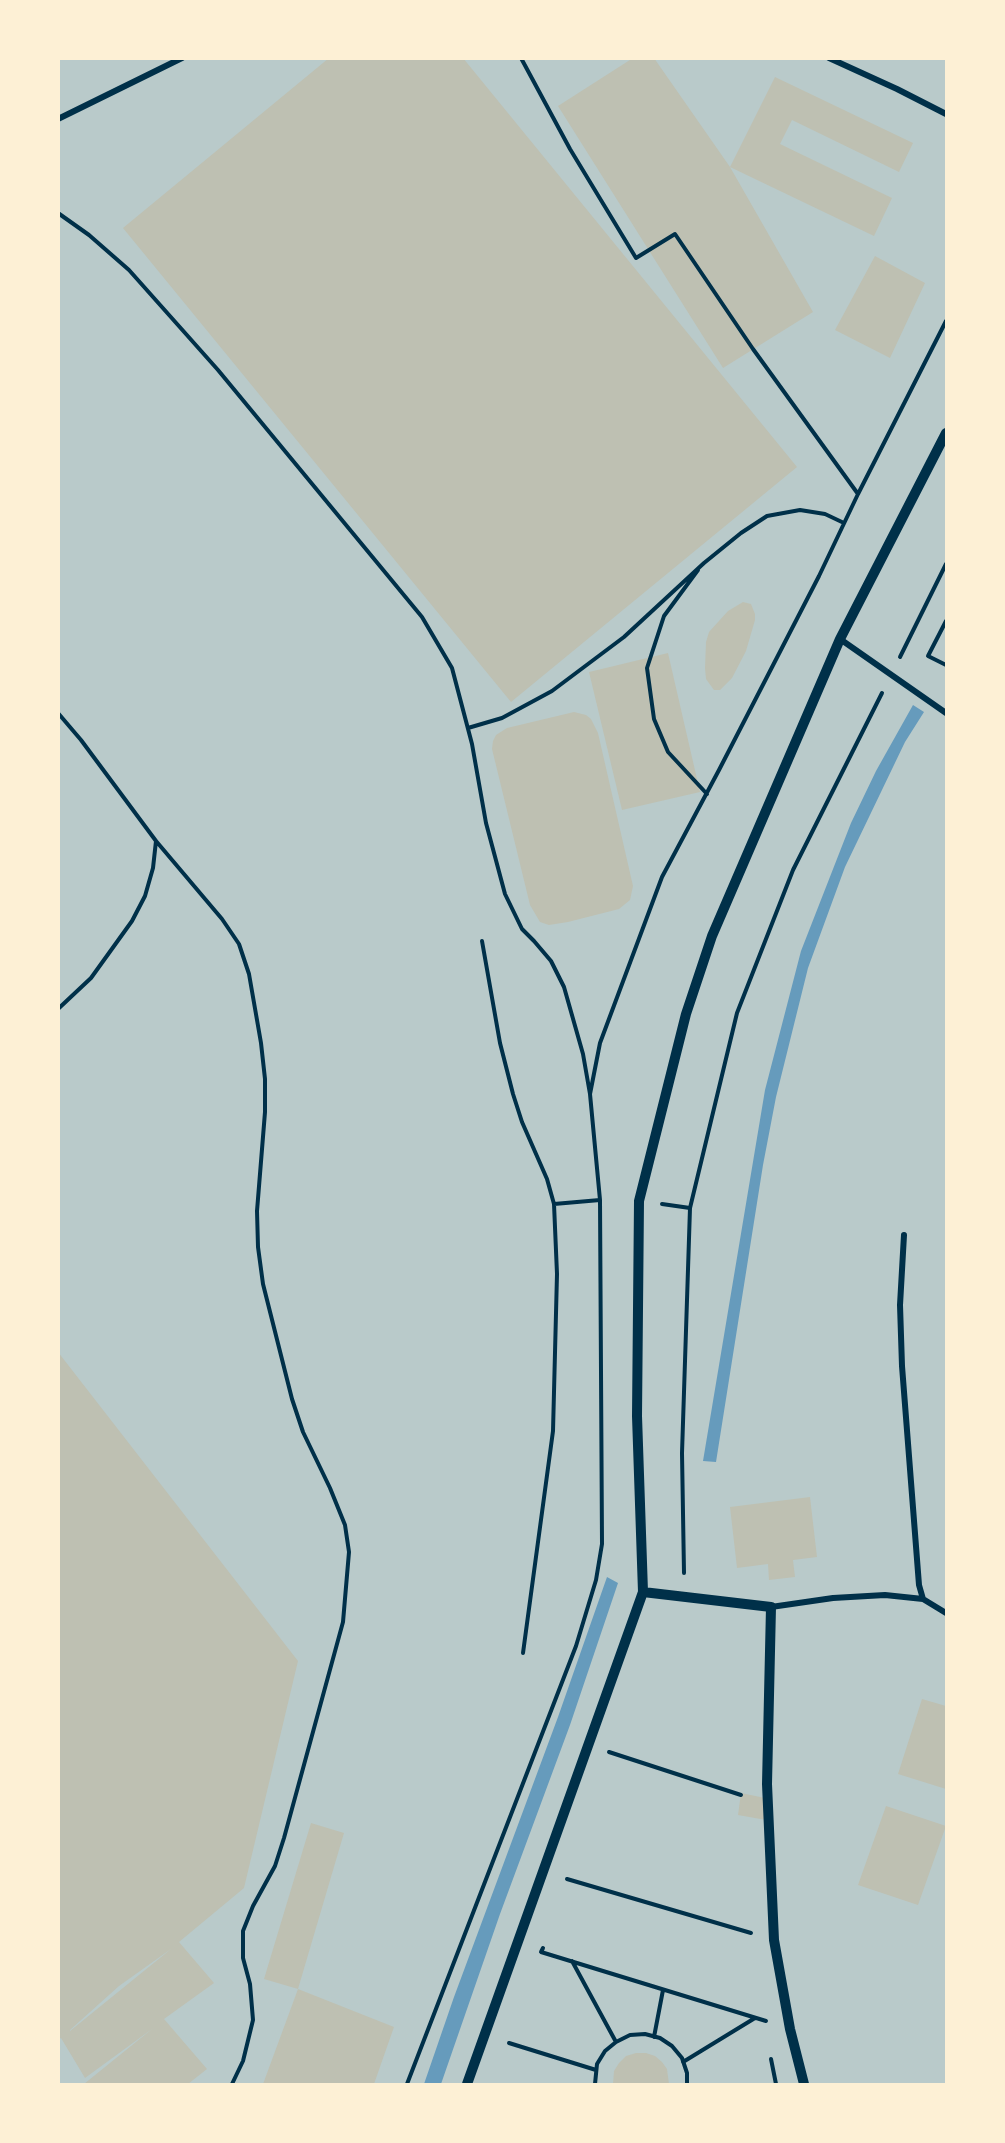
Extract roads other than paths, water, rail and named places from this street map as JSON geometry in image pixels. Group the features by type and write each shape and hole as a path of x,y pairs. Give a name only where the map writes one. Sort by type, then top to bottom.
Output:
{"street":[{"path":"58,119 182,58"},
{"path":"830,58 946,114"},
{"path":"467,2085 643,1592 637,1416 639,1201 686,1014 712,936 840,639 946,434"},
{"path":"840,639 892,673 946,713"},
{"path":"904,1235 900,1305 902,1366 923,1599"},
{"path":"643,1592 771,1607 833,1598 885,1595 923,1599 946,1613"},
{"path":"771,1607 767,1784 774,1940 790,2029 804,2085"}],"water":[{"path":"913,705 924,712 905,742 845,867 808,968 776,1097 763,1165 716,1462 703,1461 765,1090 801,951 851,823 876,771"},
{"path":"607,1577 618,1583 570,1725 500,1914 441,2084 424,2084 558,1717"}]}
